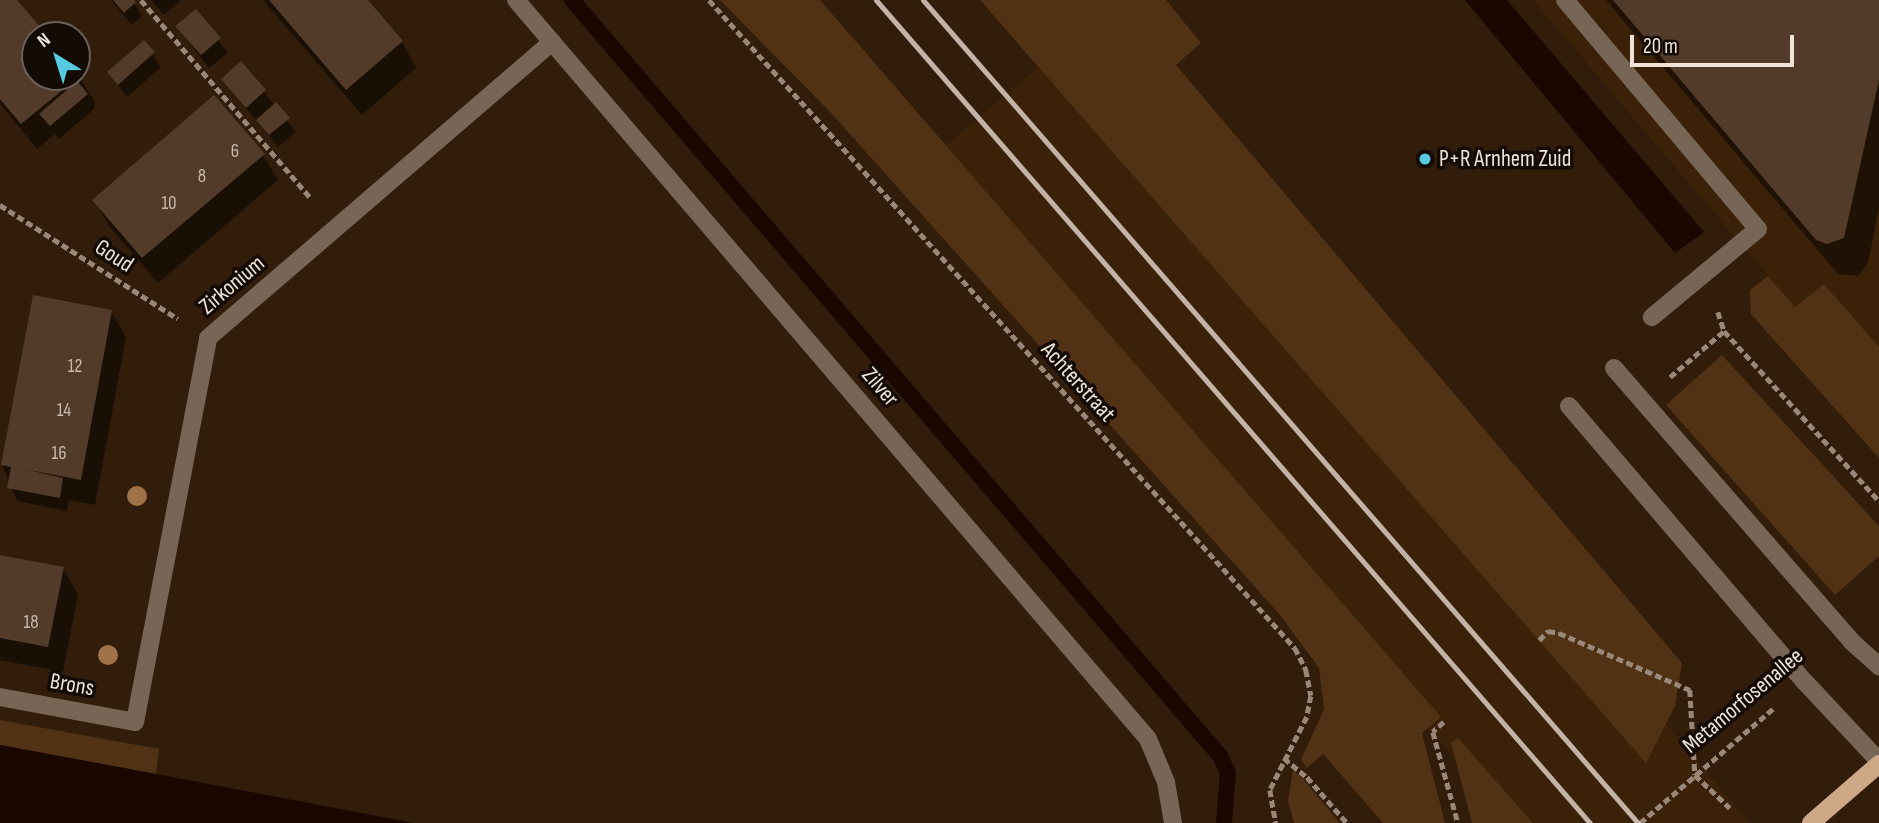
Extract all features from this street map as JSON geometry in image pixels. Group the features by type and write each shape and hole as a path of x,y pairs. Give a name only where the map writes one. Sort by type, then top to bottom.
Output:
{"main road":[{"path":"1811,823 1879,763"}],"street":[{"name":"Zilver","path":"516,0 1148,739 1166,782 1173,823"},
{"path":"1565,0 1758,229 1652,317"},
{"name":"Zirkonium","path":"135,722 208,338 552,42"},
{"path":"1614,369 1851,641 1879,666"},
{"path":"1569,406 1805,682 1879,763"},
{"name":"Brons","path":"0,697 135,722"}],"path":[{"path":"141,0 337,228"},
{"name":"Achterstraat","path":"709,0 1295,648 1306,670 1311,696 1307,717 1270,790 1276,823"},
{"name":"Goud","path":"0,205 208,338"},
{"path":"1642,401 1724,331 1879,501"},
{"path":"1539,640 1548,631 1559,633 1690,690 1695,775 1730,808"},
{"name":"Metamorfosenallee","path":"1640,823 1805,682"},
{"path":"1444,722 1433,732 1458,823"},
{"path":"1284,758 1307,777 1347,823"}],"shaded area":[{"path":"720,0 820,0 1441,717 1422,733 1445,823 1383,823 1323,754 1307,768 1301,760 1324,709 1319,668 1280,615 831,113"},
{"path":"980,0 1166,0 1201,43 1176,65 1682,663 1675,706 1646,763"},
{"path":"1465,0 1507,0 1704,232 1675,253"},
{"path":"1533,0 1879,0 1879,347 1824,284 1795,308"},
{"path":"1053,55 1561,600 1750,823 1511,823 1095,347 942,148"},
{"path":"1768,276 1795,307 1824,284 1879,347 1879,458 1751,314 1750,290"},
{"path":"1722,355 1879,526 1879,556 1835,595 1666,405"},
{"path":"0,720 159,749 156,774 0,745"},
{"path":"1458,738 1533,823 1472,823 1451,743"},
{"path":"0,745 156,774 414,823 0,823"},
{"path":"1293,770 1340,823 1294,823 1288,801"}],"building":[{"path":"0,0 17,0 35,21 21,21 21,91 61,91 21,124 0,99"},
{"path":"113,0 134,0 136,2 124,13"},
{"path":"269,0 368,0 403,41 346,90"},
{"path":"1613,0 1879,0 1879,80 1844,238 1827,244 1816,240"},
{"path":"196,9 221,38 201,55 175,26"},
{"path":"144,40 155,52 118,85 107,72"},
{"path":"241,61 266,90 246,108 221,79"},
{"path":"65,91 85,91 88,94 50,126 39,114"},
{"path":"214,95 265,154 142,258 92,200"},
{"path":"276,102 290,118 269,135 256,120"},
{"path":"33,295 112,310 81,480 24,469 63,478 60,498 7,488 11,467 1,465"},
{"path":"0,555 64,567 48,647 0,638"}],"waterway":[{"path":"572,0 1220,756 1228,773 1224,823"}],"railway":[{"path":"876,0 1590,823"},
{"path":"923,0 1638,823"}],"place":[{"name":"P+R Arnhem Zuid","path":"1425,159"}]}
